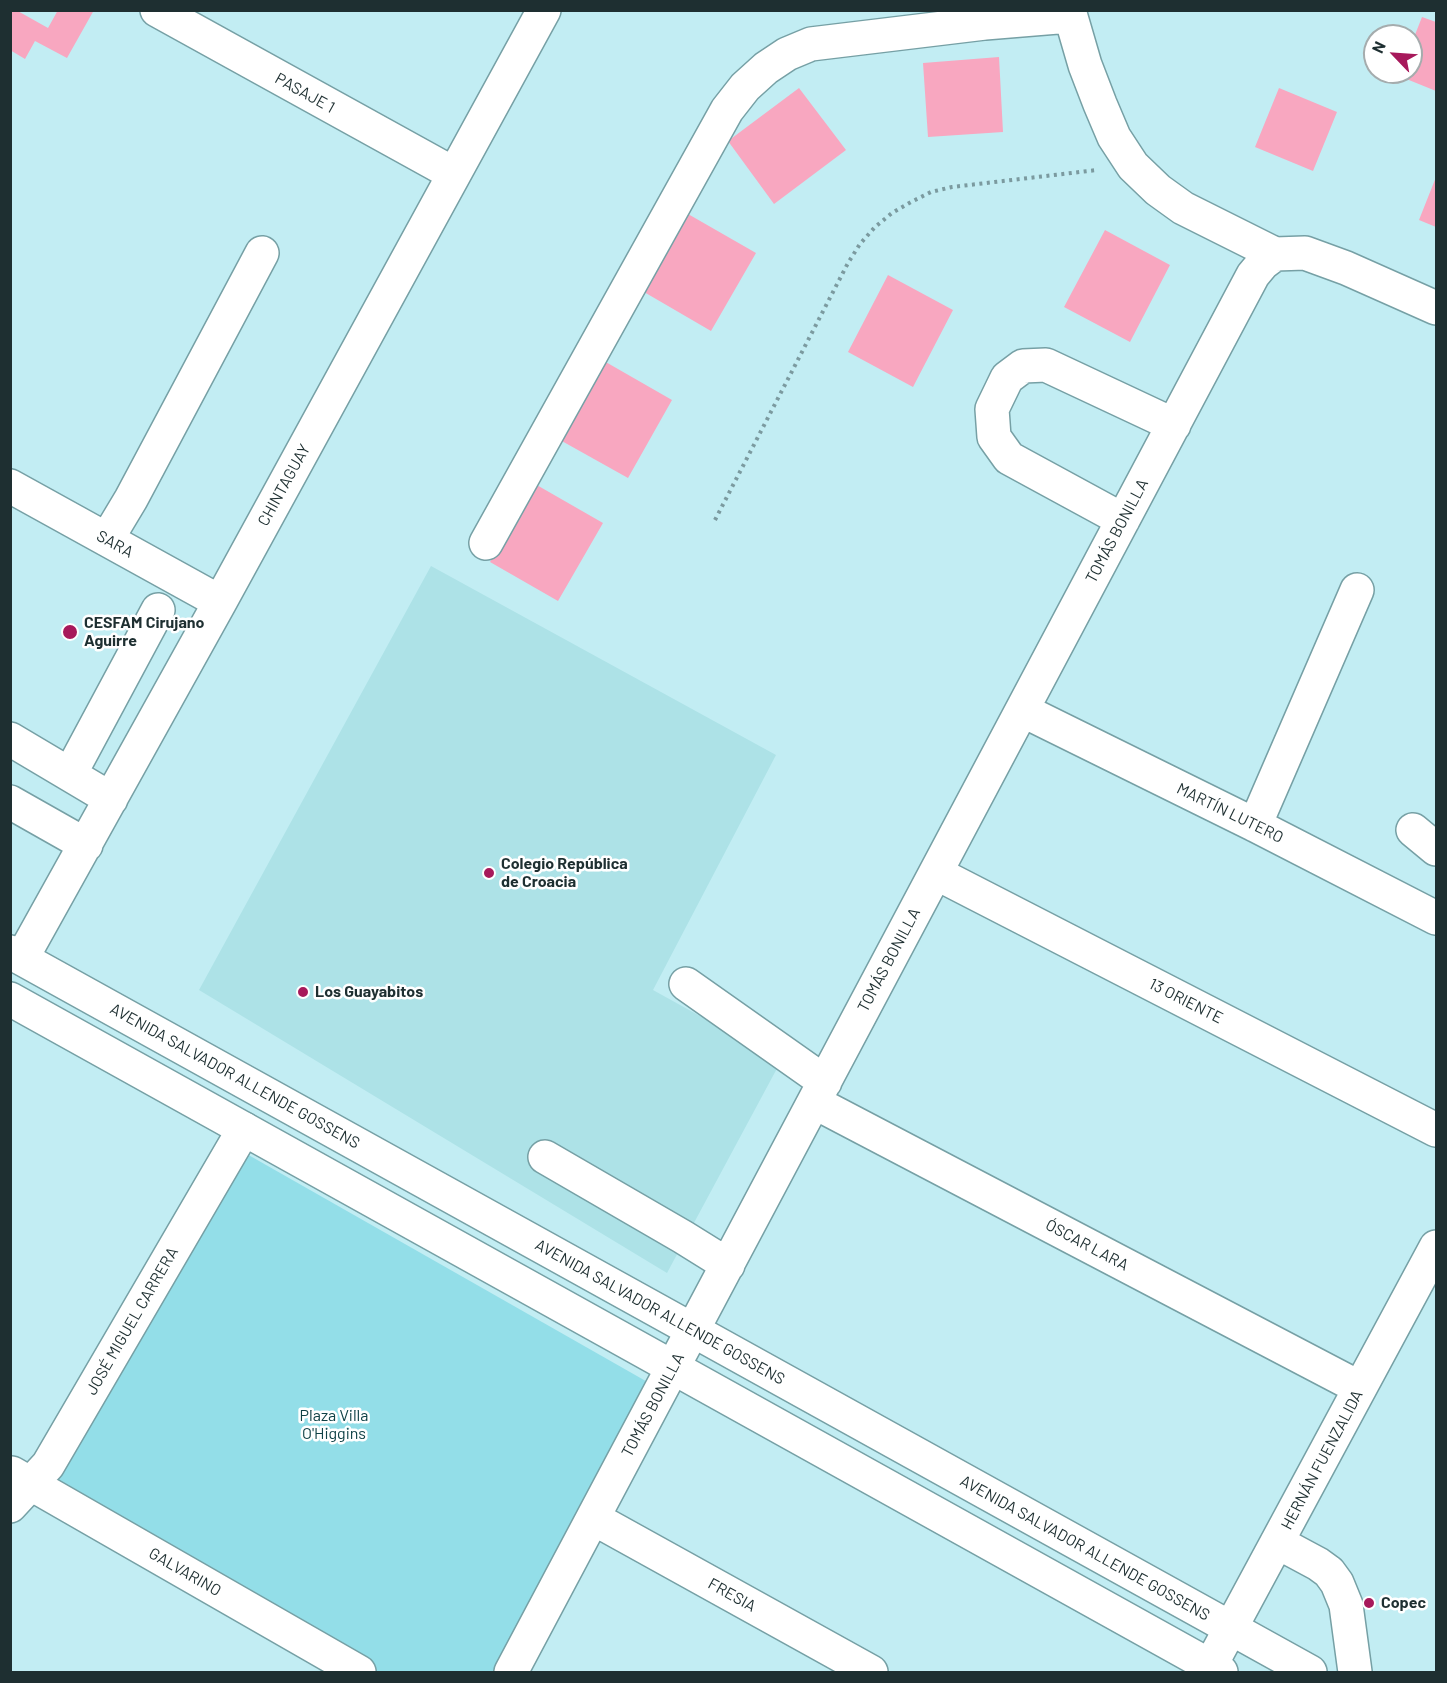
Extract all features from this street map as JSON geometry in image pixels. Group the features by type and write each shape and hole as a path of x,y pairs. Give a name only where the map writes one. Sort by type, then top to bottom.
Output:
{"street":[{"name":"PASAJE 1","path":"157,10 454,174"},
{"name":"CHINTAGUAY","path":"16,955 86,845 544,10"},
{"path":"486,543 727,110 745,87 766,68 787,54 811,44 1070,13 1085,65 1114,137 1133,166 1158,190 1183,208 1275,254 1305,253 1346,268 1437,308"},
{"path":"107,539 131,499 262,253"},
{"name":"TOMÁS BONILLA","path":"511,1672 1253,275 1263,262 1275,254"},
{"path":"1123,520 1009,458 994,437 992,409 1007,378 1023,366 1046,365 1174,425"},
{"name":"SARA","path":"10,486 220,602"},
{"path":"1255,825 1357,590"},
{"path":"70,774 158,610"},
{"name":"MARTÍN LUTERO","path":"1022,710 1437,918"},
{"path":"10,739 111,799"},
{"path":"10,802 86,845"},
{"name":"13 ORIENTE","path":"936,873 1437,1130"},
{"name":"AVENIDA SALVADOR ALLENDE GOSSENS","path":"16,955 1310,1672"},
{"name":"ÓSCAR LARA","path":"686,984 819,1092 1360,1388"},
{"path":"10,999 673,1367 1213,1671"},
{"name":"JOSÉ MIGUEL CARRERA","path":"17,1488 48,1465 244,1129"},
{"path":"544,1157 728,1265"},
{"name":"HERNÁN FUENZALIDA","path":"1213,1671 1231,1629 1360,1388 1426,1289 1437,1247"},
{"name":"GALVARINO","path":"17,1488 359,1672"},
{"name":"FRESIA","path":"593,1518 872,1672"},
{"path":"1277,1542 1318,1564 1337,1582 1346,1605 1355,1672"}],"path":[{"path":"714,520 849,263 860,244 884,220 910,202 931,192 952,187 1133,166"}],"shaded area":[{"name":"Colegio República de Croacia","path":"431,566 776,755 653,990 781,1061 667,1273 199,990"}],"green space":[{"name":"Plaza Villa O'Higgins","path":"245,1153 651,1384 498,1672 379,1672 53,1487"}],"building":[{"path":"10,10 16,10 48,28 58,10 94,10 67,58 35,41 25,59 10,50"},
{"path":"1422,17 1436,22 1436,91 1419,84 1423,84 1423,24 1419,24"},
{"path":"999,57 1003,132 928,137 923,63"},
{"path":"799,88 846,150 774,204 728,141"},
{"path":"1279,88 1337,112 1313,171 1255,147"},
{"path":"1436,177 1436,227 1419,220"},
{"path":"688,214 756,253 711,331 644,292"},
{"path":"1105,230 1170,265 1130,342 1064,307"},
{"path":"888,275 953,310 913,387 848,352"},
{"path":"604,361 672,400 628,478 560,440"},
{"path":"535,484 603,523 558,601 490,562"}],"place":[{"name":"CESFAM Cirujano Aguirre","path":"70,632"},
{"name":"Colegio República de Croacia","path":"489,873"},
{"name":"Los Guayabitos","path":"303,992"},
{"name":"Copec","path":"1369,1603"}]}
